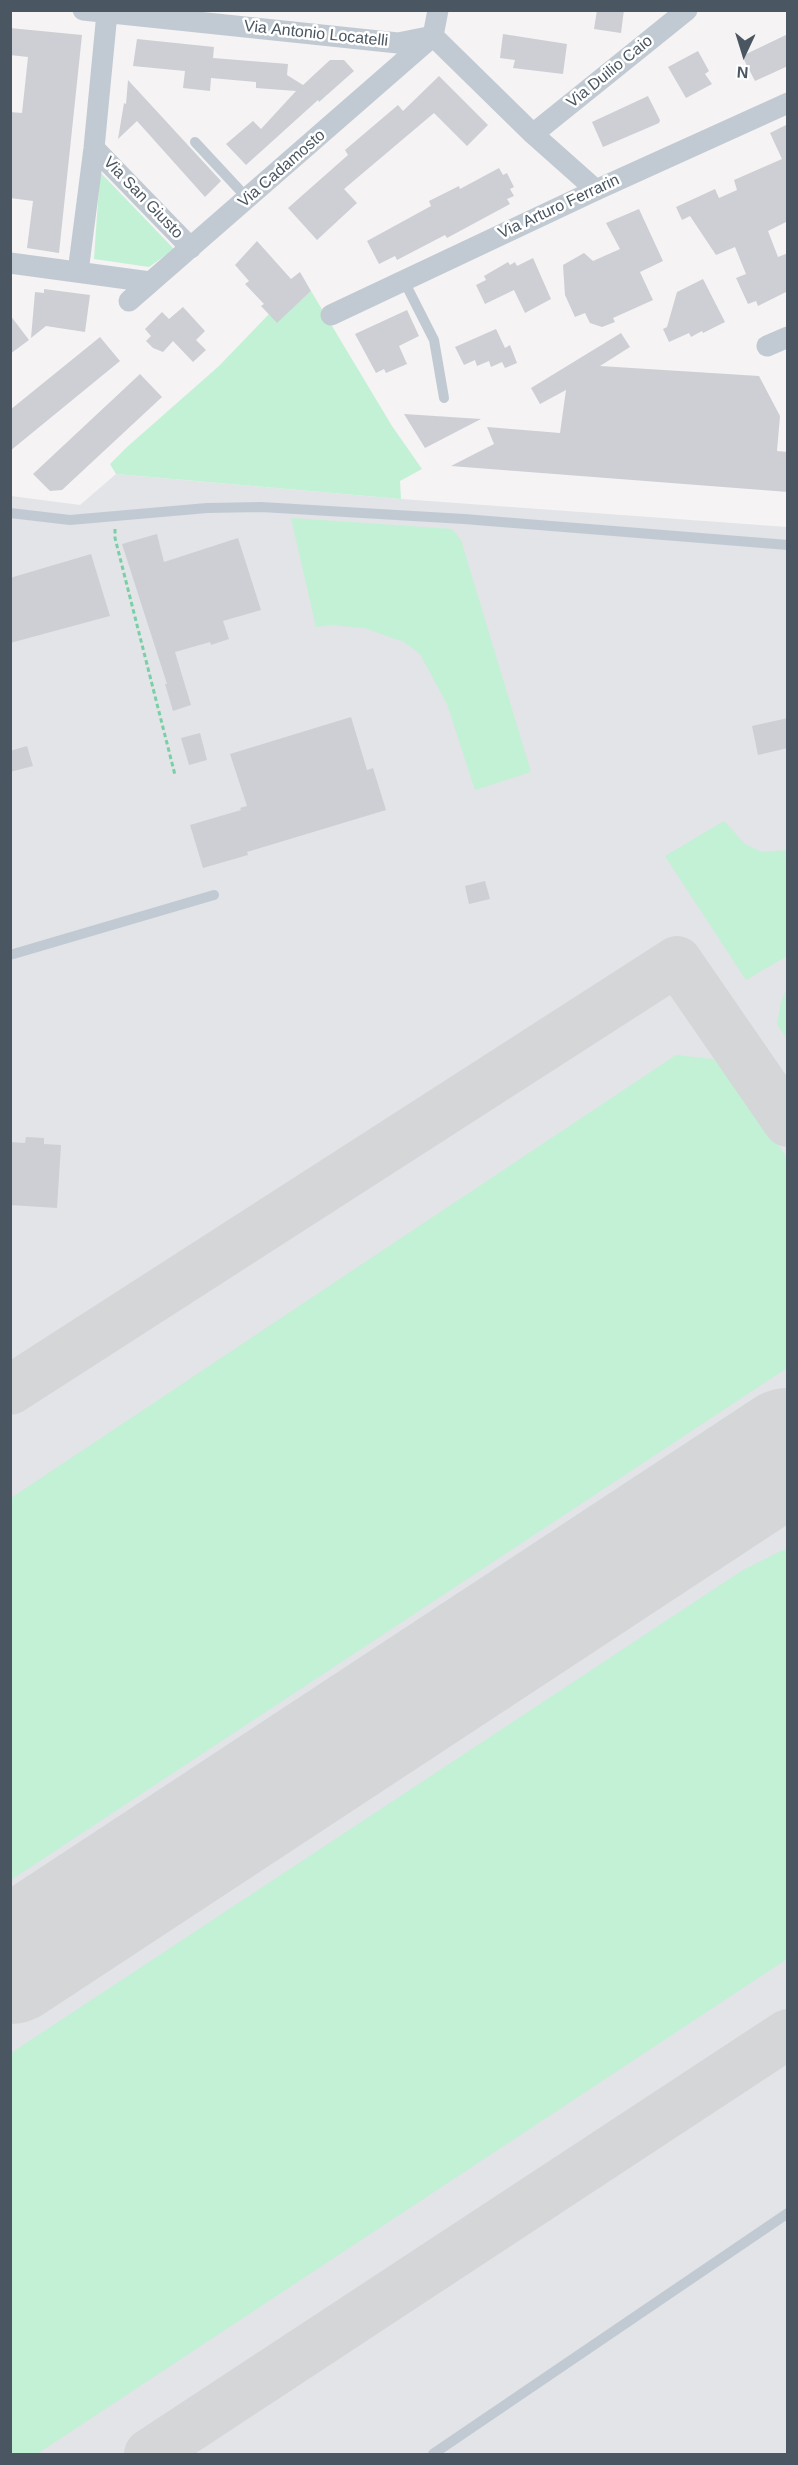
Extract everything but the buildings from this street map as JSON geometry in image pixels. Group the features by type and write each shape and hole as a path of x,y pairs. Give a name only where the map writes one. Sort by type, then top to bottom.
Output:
{"street":[{"name":"Via Antonio Locatelli","path":"83,10 398,43 433,36"},
{"path":"438,10 433,36 533,134 596,189"},
{"name":"Via Duilio Caio","path":"533,134 687,10"},
{"name":"Via San Giusto","path":"78,272 108,13"},
{"name":"Via Cadamosto","path":"129,301 433,36"},
{"name":"Via Arturo Ferrarin","path":"331,315 596,189 788,103"},
{"name":"Via San Giusto","path":"94,148 191,248"},
{"path":"10,263 150,282"},
{"path":"767,346 788,337"}],"lane":[{"path":"195,142 248,198"},
{"path":"404,281 434,340 444,398"},
{"path":"10,513 70,520 207,508 261,507 464,519 788,545"},
{"path":"10,955 214,896"},
{"path":"433,2454 788,2213"}],"path":[{"path":"109,525 115,526 115,538 175,775"}],"shaded area":[{"path":"116,474 401,499 787,527 787,2454 11,2454 11,496 80,505"}],"green space":[{"path":"100,172 174,249 149,267 94,259"},
{"path":"311,291 392,426 422,469 400,481 401,499 116,474 110,464 127,447 219,366 269,314 277,322"},
{"path":"291,518 452,529 461,540 531,772 475,790 447,704 420,654 404,642 364,628 332,625 316,627"},
{"path":"724,821 745,844 762,852 787,850 787,956 746,980 665,856"},
{"path":"787,988 787,1040 777,1024 781,1002"},
{"path":"676,1055 713,1059 730,1071 787,1158 787,1368 11,1880 11,1498"},
{"path":"787,1548 787,1959 37,2454 11,2454 11,2053 743,1570"}],"taxiway":[{"path":"10,1390 677,961 788,1122"},
{"path":"149,2454 788,2034"}],"runway":[{"path":"10,1962 788,1450"}]}
